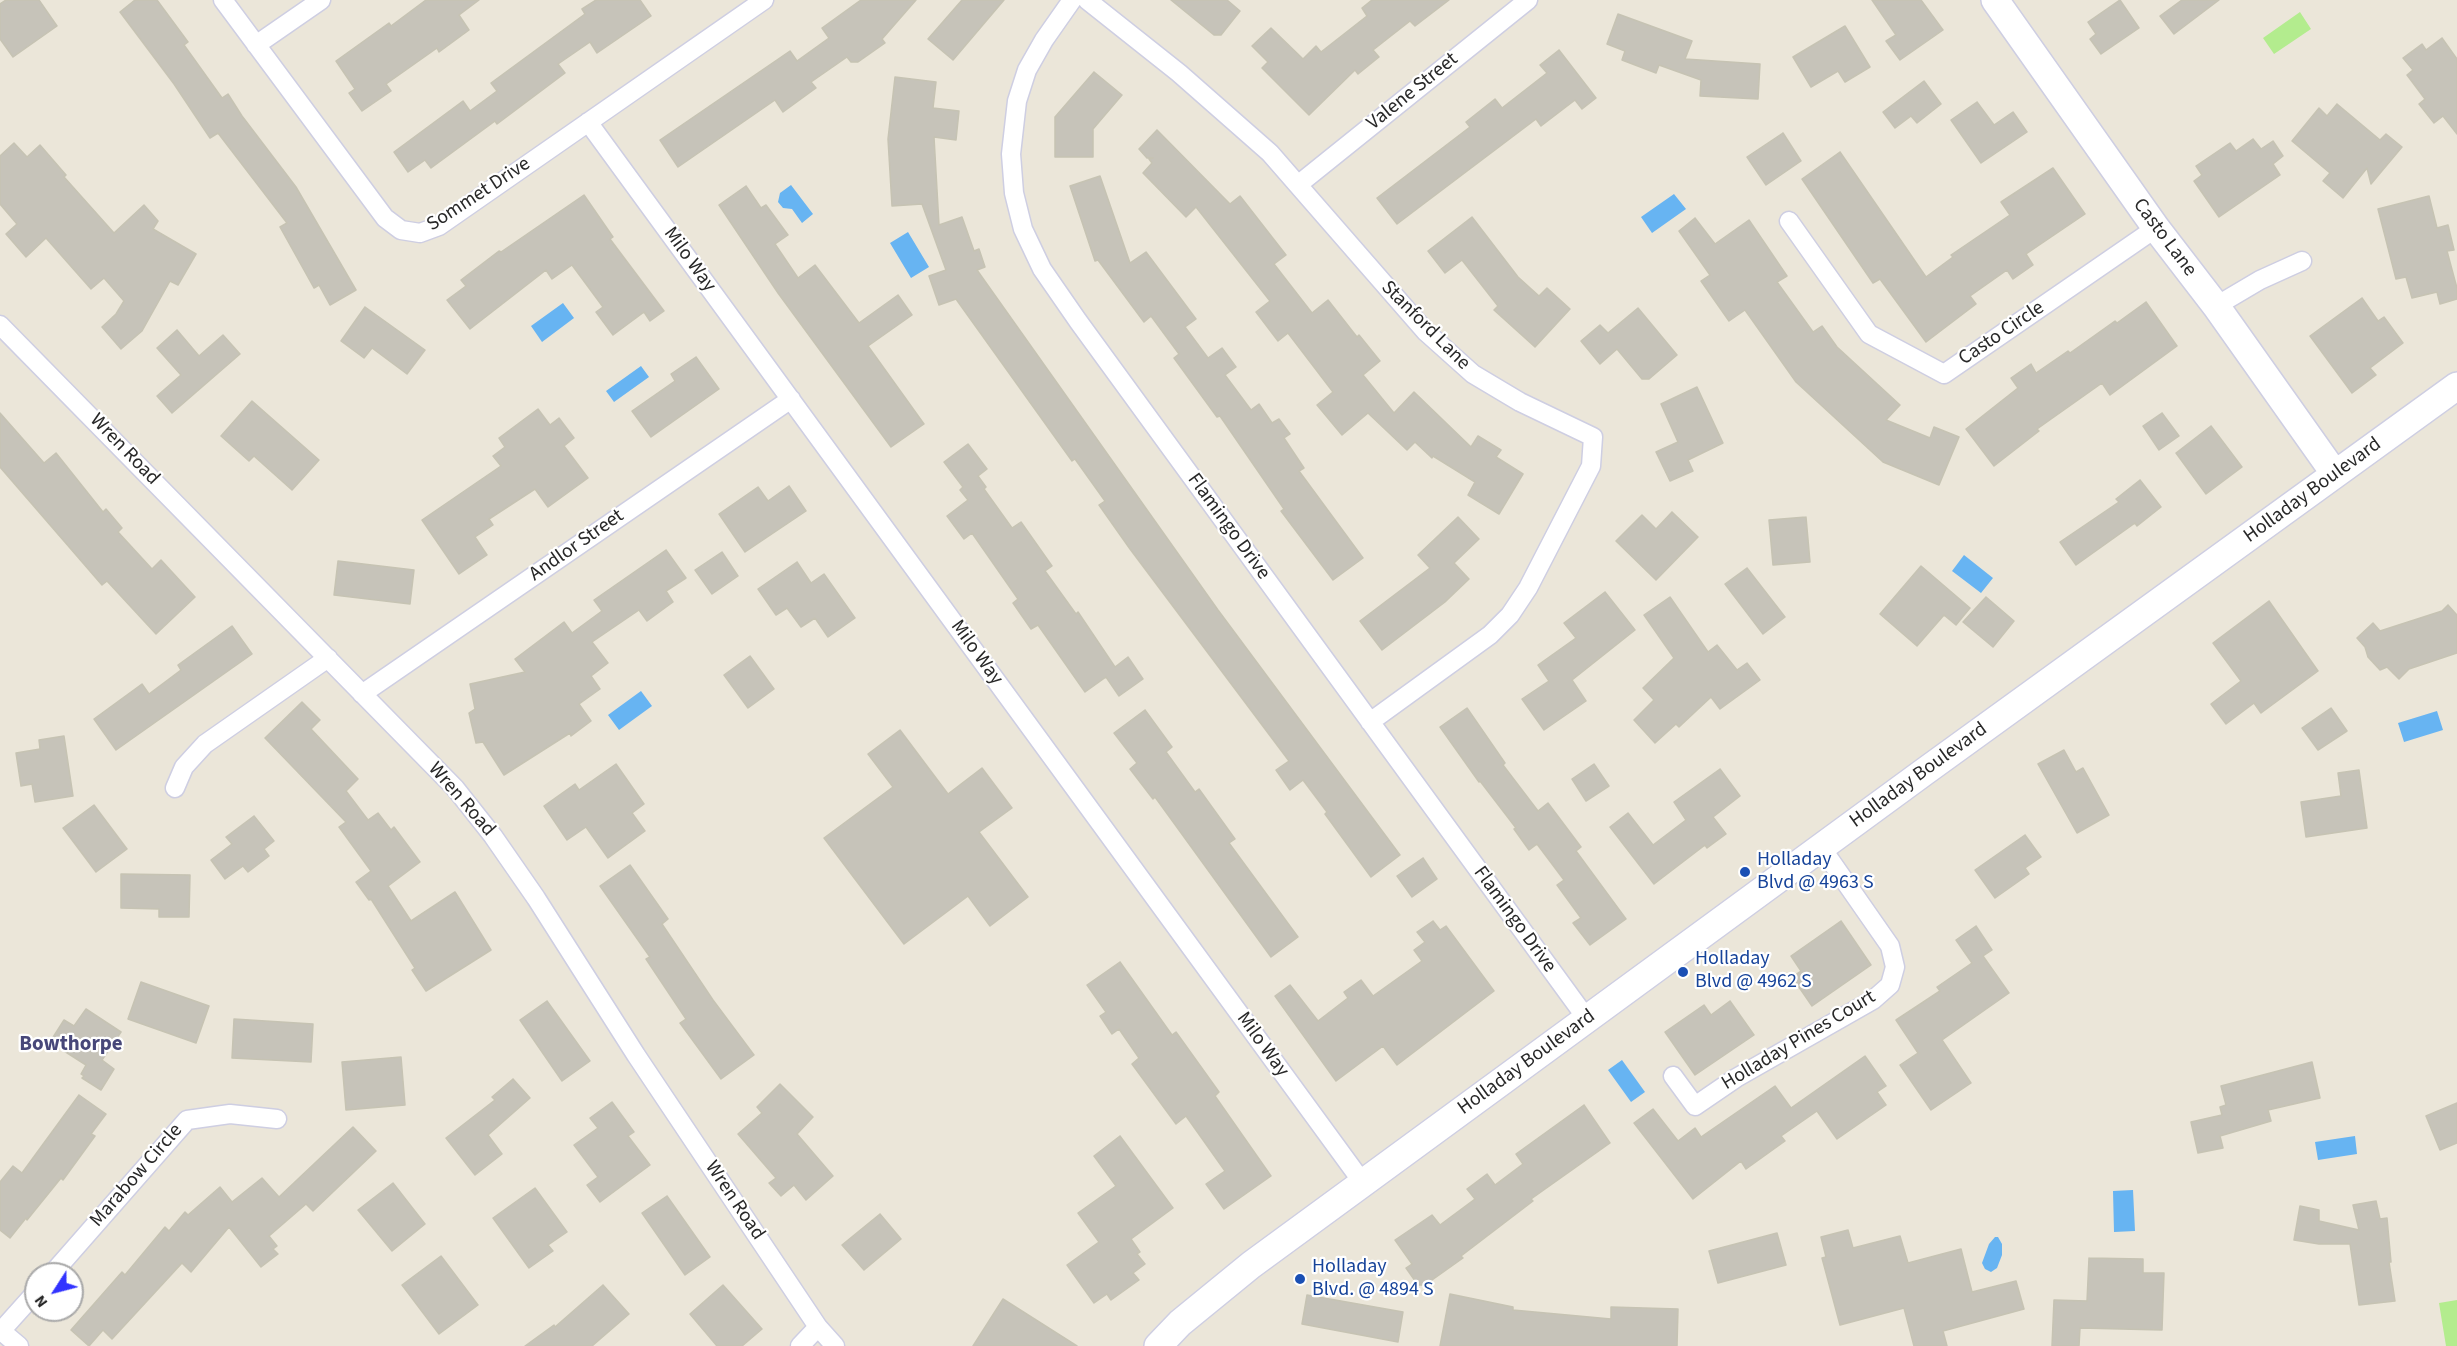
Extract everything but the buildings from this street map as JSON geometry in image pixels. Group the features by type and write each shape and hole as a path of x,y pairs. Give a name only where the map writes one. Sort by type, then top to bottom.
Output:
{"main road":[{"name":"Casto Lane","path":"1995,0 2156,228 2216,306 2335,474"},
{"name":"Holladay Boulevard","path":"1159,1346 1180,1323 1233,1279 1821,848 2457,387"}],"street":[{"name":"Sommet Drive","path":"223,0 386,218 393,225 410,233 420,233 439,226 764,0"},
{"path":"256,45 321,0"},
{"name":"Flamingo Drive","path":"1072,0 1044,40 1027,70 1017,101 1011,154 1014,193 1023,229 1042,269 1587,1019"},
{"name":"Stanford Lane","path":"1087,0 1179,73 1270,153 1299,184 1387,290 1426,332 1473,374 1520,402 1593,437 1591,466 1528,588 1510,615 1490,635 1371,722"},
{"name":"Valene Street","path":"1299,184 1528,0"},
{"name":"Milo Way","path":"588,122 1363,1183"},
{"name":"Casto Circle","path":"1789,221 1869,334 1944,374 2156,228"},
{"path":"2216,306 2260,280 2302,261"},
{"name":"Wren Road","path":"0,325 455,788 493,836 536,898 636,1055 819,1326 835,1346"},
{"name":"Andlor Street","path":"363,694 791,399"},
{"path":"175,788 184,767 205,744 328,658"},
{"name":"Holladay Pines Court","path":"1673,1076 1695,1106 1754,1067 1873,1000 1890,985 1895,967 1890,946 1821,848"},
{"name":"Marabow Circle","path":"63,1262 187,1120 230,1114 277,1119"},
{"path":"19,1346 1,1331 24,1305"},
{"path":"800,1346 819,1326"}],"green space":[{"path":"2300,12 2311,29 2274,54 2263,38"},
{"path":"2457,1300 2457,1346 2446,1346 2439,1303"}],"water":[{"path":"791,185 813,214 802,223 792,209 783,208 778,202 780,193"},
{"path":"1674,194 1686,209 1652,233 1641,217"},
{"path":"908,232 929,267 911,278 890,243"},
{"path":"563,303 574,318 542,342 531,326"},
{"path":"641,366 649,377 614,402 606,391"},
{"path":"1964,555 1993,578 1981,593 1952,571"},
{"path":"641,691 652,706 619,730 608,715"},
{"path":"2437,711 2443,730 2404,742 2398,723"},
{"path":"1622,1060 1645,1092 1631,1102 1608,1070"},
{"path":"2355,1136 2357,1154 2318,1160 2315,1142"},
{"path":"2133,1190 2135,1231 2114,1232 2113,1191"},
{"path":"1995,1237 1998,1237 2002,1244 2002,1255 1997,1268 1991,1272 1985,1269 1982,1263 1989,1244"}],"place":[{"name":"Holladay Blvd @ 4963 S","path":"1745,872"},
{"name":"Holladay Blvd @ 4962 S","path":"1683,972"},
{"name":"Holladay Blvd. @ 4894 S","path":"1300,1279"}],"district":[{"name":"Bowthorpe","path":"71,1045"}]}
